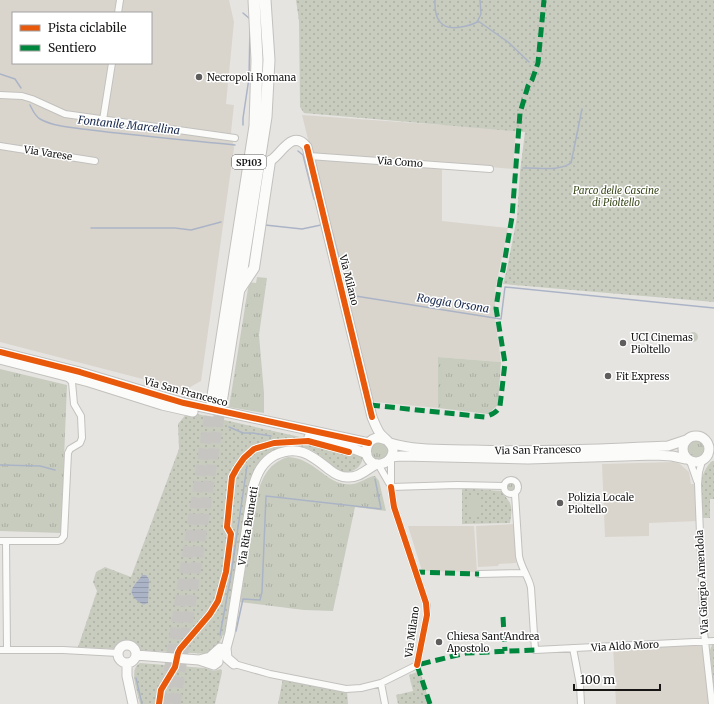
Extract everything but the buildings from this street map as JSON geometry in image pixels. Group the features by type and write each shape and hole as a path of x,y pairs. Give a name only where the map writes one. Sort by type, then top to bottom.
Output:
{"highway":[{"name":"SP103","path":"235,259 251,111 253,43 250,0"},
{"name":"SP103","path":"254,0 257,60 256,117 225,322 217,403 240,289 267,112 269,60 265,0"}],"main road":[{"path":"240,289 254,268 270,161"}],"street":[{"path":"118,12 120,0"},
{"path":"103,120 112,64"},
{"path":"0,95 22,96 65,114 235,138"},
{"name":"SP103","path":"270,161 276,157 287,144 296,141 301,142 308,152"},
{"name":"Via Varese","path":"0,146 95,161"},
{"name":"Via Como","path":"308,152 490,169"},
{"name":"Via Milano","path":"308,152 372,417 378,430 388,441"},
{"name":"Via San Francesco","path":"0,352 80,372 184,403 370,442"},
{"name":"Via San Francesco","path":"0,359 89,382 162,405 344,445 367,455"},
{"path":"7,649 3,541 60,540 64,534 68,453 70,449 80,443 82,438 81,416 74,404 72,382 65,376"},
{"path":"74,396 81,384 89,382"},
{"name":"Via Milano","path":"370,442 372,417"},
{"path":"703,460 709,452 711,443 697,436 691,436 686,440 682,451 688,460 696,463 714,457"},
{"path":"380,438 388,441 392,449 391,457 386,462 377,464 360,475 352,477 364,469 367,448 370,442 380,438"},
{"name":"Via San Francesco","path":"388,441 402,446 446,449 526,451 668,446 686,440"},
{"name":"Via Rita Brunetti","path":"214,660 227,644 233,618 254,487 257,474 262,466 268,460 277,455 289,451 298,451 309,455 338,475 352,477"},
{"path":"367,455 372,462 377,464"},
{"name":"Via San Francesco","path":"391,457 528,460 656,455 672,456 688,460"},
{"name":"Via Milano","path":"381,683 418,665 427,615 427,606 394,507 391,487 391,457"},
{"name":"Via Giorgio Amendola","path":"688,460 698,484"},
{"name":"Via Giorgio Amendola","path":"703,460 699,472 698,484 705,642 712,704"},
{"name":"Via Milano","path":"377,464 391,487"},
{"path":"479,574 525,572 520,563 518,554 515,494 519,488 516,481 509,480 505,483 504,490 509,495 515,494"},
{"path":"391,487 458,485 504,486"},
{"name":"Via Aldo Moro","path":"525,572 531,588 535,650 714,642"},
{"path":"227,644 228,658 235,665"},
{"path":"129,645 134,649 136,655 132,661 127,663 120,660 118,653 121,648 129,645"},
{"path":"573,648 580,685 580,704"},
{"path":"0,650 63,650 118,653"},
{"path":"136,655 214,660 270,674 346,689 361,688 381,683 385,704"},
{"path":"127,663 127,676 133,704"}],"shaded area":[{"path":"0,0 229,0 234,22 226,104 234,105 231,132 234,148 201,381 185,390 0,342"},
{"path":"447,62 517,113 513,169 442,163 442,221 508,228 495,290 495,317 501,362 438,357 438,408 375,402 372,400 302,115 443,125"},
{"path":"674,462 680,464 689,472 691,484 698,484 699,521 649,523 649,536 605,537 602,464"},
{"path":"514,524 516,563 478,567 476,526"},
{"path":"408,526 474,526 477,572 422,571"},
{"path":"705,642 712,704 616,704 613,646"}],"green space":[{"name":"Parco delle Cascine di Pioltello","path":"296,0 714,0 714,302 503,284 517,217 520,172 525,132 304,113 300,107 299,21"},
{"path":"257,277 267,278 259,335 264,393 264,413 229,407 249,282 256,283"},
{"path":"691,332 695,332 698,337 695,342 691,342 688,339 688,335"},
{"path":"438,357 501,362 498,405 488,414 438,408"},
{"path":"0,369 67,385 61,533 0,531"},
{"path":"188,412 341,446 363,457 362,461 355,470 344,472 333,467 313,451 307,448 293,446 280,448 273,451 258,463 252,478 225,636 223,635 218,646 210,654 78,647 97,591 93,582 96,572 105,567 131,577 179,449 178,424"},
{"path":"696,440 700,441 704,445 704,453 700,457 696,458 692,457 688,453 687,449 688,445 692,441"},
{"path":"380,442 386,445 389,451 386,457 380,460 374,457 371,451 374,445"},
{"path":"288,457 306,462 336,482 353,484 373,476 375,476 379,481 386,511 355,507 333,611 304,610 240,602 258,492 268,470 277,462"},
{"path":"712,461 714,461 714,499 710,499 710,518 701,518 701,481 707,467"},
{"path":"511,482 516,487 511,492 506,487"},
{"path":"462,488 501,491 511,505 510,523 462,524"},
{"path":"467,496 479,496 479,517 468,517"},
{"path":"712,645 714,645 714,690 710,650"},
{"path":"140,663 205,668 214,671 221,669 222,672 215,704 140,704 134,676 136,666"},
{"path":"420,671 430,704 398,704 396,695 413,691 409,675"},
{"path":"283,678 347,691 348,704 278,704"}],"water":[{"path":"142,575 146,575 149,579 148,603 144,604 140,603 132,595 132,589"}],"waterway":[{"path":"435,0 436,13 440,22 448,27 454,28 467,26 477,22 481,14 480,0"},
{"path":"243,13 250,19"},
{"path":"478,21 508,42 529,62"},
{"path":"243,125 249,78 250,27"},
{"name":"Fontanile Marcellina","path":"0,74 15,79 21,88"},
{"name":"Fontanile Marcellina","path":"30,105 38,118 46,122 72,128 235,145"},
{"name":"Fontanile Marcellina","path":"523,168 554,168 566,166 571,163 582,109"},
{"name":"Fontanile Marcellina","path":"298,151 303,155 314,199"},
{"name":"Roggia Orsona","path":"91,228 175,228 191,230 221,222"},
{"name":"Roggia Orsona","path":"329,224 349,295 501,319 505,287 714,308"},
{"name":"Roggia Orsona","path":"265,225 302,229 321,225"},
{"path":"184,398 185,394"},
{"path":"195,403 197,395"},
{"path":"229,427 243,433 271,436"},
{"path":"0,465 40,466 55,470"},
{"path":"220,635 231,575 247,466"},
{"path":"236,631 243,599 260,600 262,592 266,496 381,509 375,479"},
{"path":"136,678 142,704"}],"tunnel":[{"path":"164,704 212,402"},
{"path":"175,704 221,403"}],"marked path":[{"path":"370,405 485,417 496,412 500,406 505,363 496,308 512,217 520,113 528,86 532,80 538,63 544,0"},
{"path":"415,572 479,574"},
{"path":"503,617 505,651"},
{"path":"430,704 417,665 466,653 535,650"}],"cycle path":[{"path":"307,147 372,417"},
{"path":"0,352 80,372 184,403 369,443"},
{"path":"159,704 161,690 175,667 180,649 210,614 218,601 226,572 231,534 227,527 232,477 244,458 254,449 274,443 308,441 349,452"},
{"path":"391,487 394,507 426,603 427,615 417,665"}],"place":[{"name":"Necropoli Romana","path":"199,77"},
{"name":"UCI Cinemas Pioltello","path":"623,343"},
{"name":"Fit Express","path":"608,376"},
{"name":"Polizia Locale Pioltello","path":"560,503"},
{"name":"Chiesa Sant'Andrea Apostolo","path":"439,642"}]}
